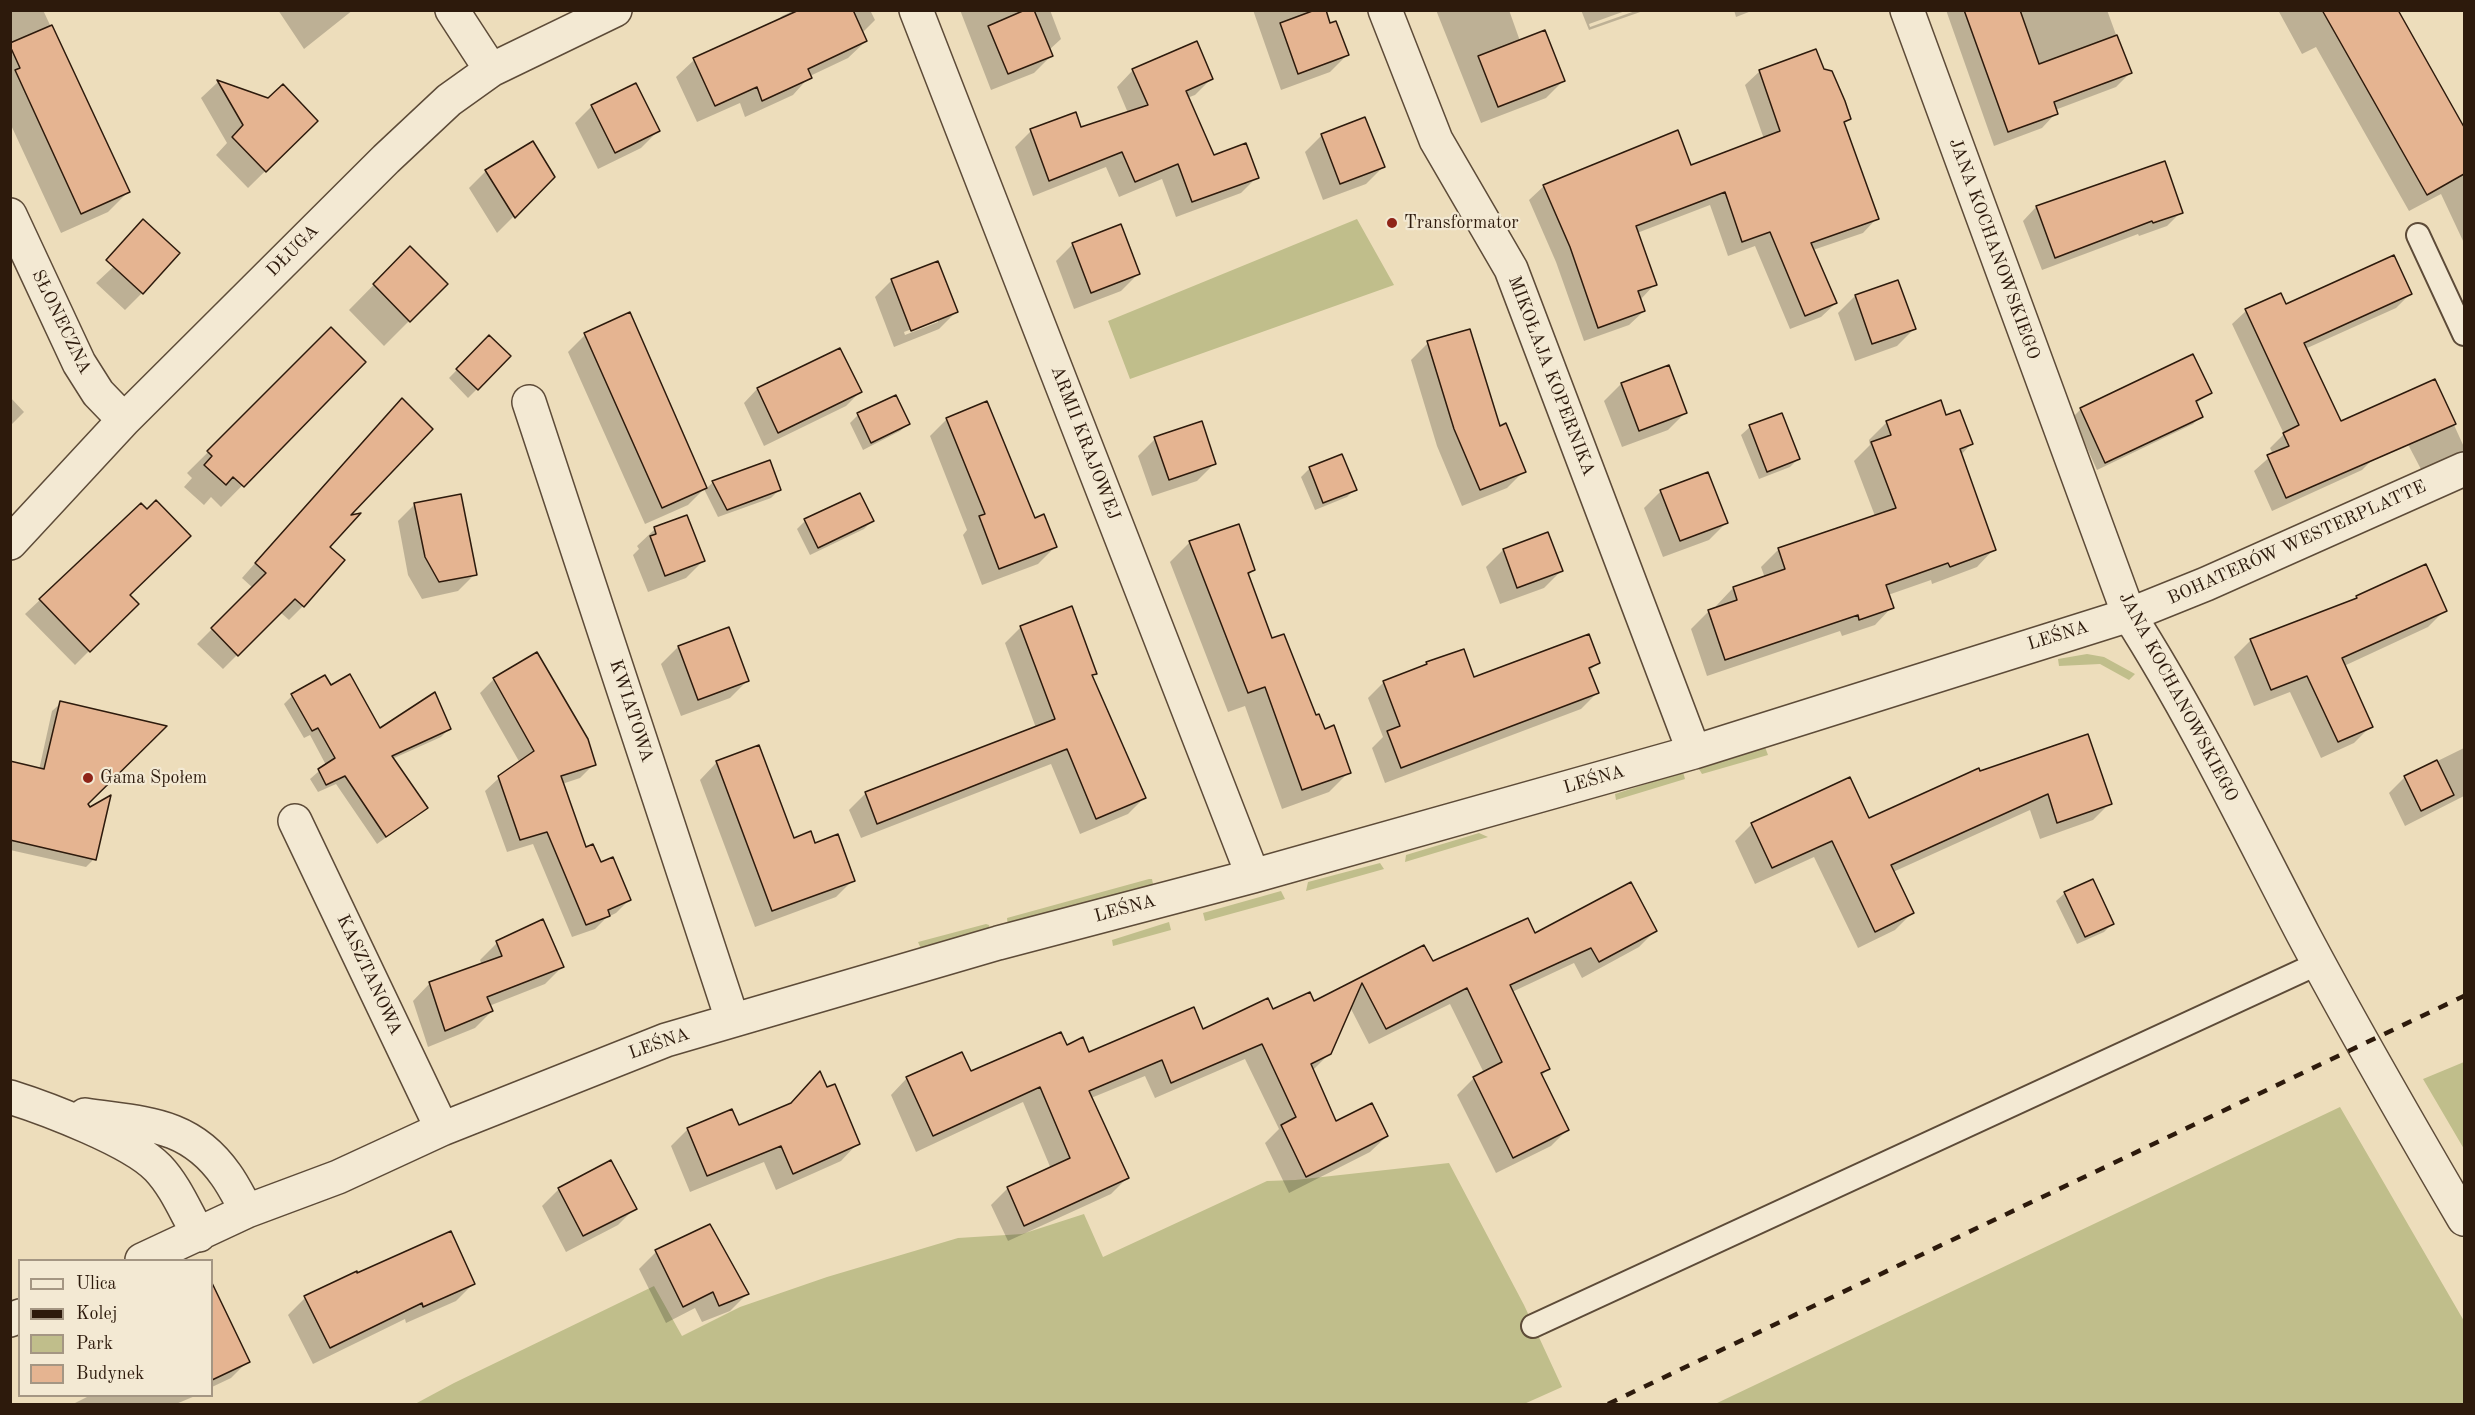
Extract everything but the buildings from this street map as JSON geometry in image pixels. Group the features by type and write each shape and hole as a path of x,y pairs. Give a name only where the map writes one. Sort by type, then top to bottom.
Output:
{"street":[{"path":"452,10 491,70"},
{"name":"DŁUGA","path":"10,543 124,420 449,100 491,70 615,10"},
{"name":"ARMII KRAJOWEJ","path":"916,10 1253,876"},
{"name":"MIKOŁAJA KOPERNIKA","path":"1385,10 1436,140 1511,269 1694,752"},
{"name":"JANA KOCHANOWSKIEGO","path":"1907,10 2129,615 2165,671 2319,963 2391,1094 2464,1219"},
{"name":"SŁONECZNA","path":"10,215 79,363 98,393 124,420"},
{"name":"KWIATOWA","path":"529,402 732,1019"},
{"name":"BOHATERÓW WESTERPLATTE","path":"2129,615 2206,584 2464,470"},
{"name":"LEŚNA","path":"144,1259 247,1212 338,1177 441,1129 666,1040 732,1019 1078,921 1253,876 1694,752 2129,615"},
{"name":"KASZTANOWA","path":"295,821 441,1129"},
{"path":"10,1097 45,1108 158,1126 176,1131 194,1142 226,1174 247,1212"},
{"path":"45,1108 146,1157 170,1182 199,1235"}],"lane":[{"path":"2418,235 2464,334"},
{"path":"1533,1326 2319,963"}],"green space":[{"path":"1357,219 1394,285 1130,379 1108,321"},
{"path":"2087,654 2104,657 2135,674 2129,680 2100,664 2059,666 2058,659"},
{"path":"1765,747 1768,755 1702,774 1699,769"},
{"path":"1683,772 1685,779 1616,800 1615,794"},
{"path":"1479,833 1488,837 1405,862 1406,855"},
{"path":"1380,863 1384,869 1306,891 1308,882"},
{"path":"1152,879 1154,889 1008,928 1007,918"},
{"path":"1281,891 1285,899 1205,921 1203,913"},
{"path":"1169,922 1171,930 1113,946 1112,940"},
{"path":"989,925 990,931 922,951 918,942"},
{"path":"2464,1062 2464,1149 2423,1079"},
{"path":"2340,1107 2464,1321 2464,1404 1715,1404"},
{"path":"1449,1163 1524,1305 1562,1387 1524,1404 415,1404 654,1286 682,1336 740,1307 827,1277 958,1238 1022,1234 1084,1214 1103,1257 1267,1181"}],"railway":[{"path":"1608,1404 2464,996"}],"place":[{"name":"Transformator","path":"1392,223"},
{"name":"Gama Społem","path":"88,778"}]}
